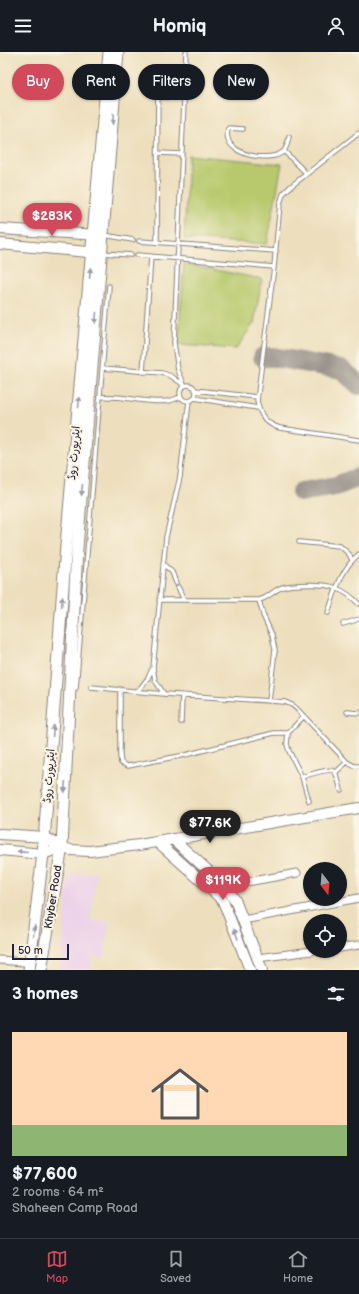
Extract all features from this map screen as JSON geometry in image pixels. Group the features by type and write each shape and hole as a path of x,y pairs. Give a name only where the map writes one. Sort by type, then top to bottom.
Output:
{"main road":[{"path":"98,235 109,52"},
{"path":"96,252 118,52"},
{"name":"ایئرپورٹ روڈ","path":"43,854 66,546 96,252"},
{"name":"Khyber Road","path":"41,970 62,847 77,548 96,252"},
{"name":"Khyber Road","path":"26,966 43,854"}],"street":[{"path":"0,229 98,235"},
{"path":"0,244 96,252"},
{"path":"0,834 45,837 62,847 90,851 173,840 359,808"},
{"path":"173,840 225,886 235,900 262,970"},
{"path":"158,842 223,901 250,970"},
{"path":"0,850 43,854 62,847"},
{"path":"225,886 297,873"},
{"path":"243,920 359,898"},
{"path":"347,947 359,945"},
{"path":"257,958 303,952"},
{"path":"0,960 26,966"}],"lane":[{"path":"185,64 186,52"},
{"path":"157,242 158,100"},
{"path":"184,100 174,343 178,370 184,386"},
{"path":"243,129 231,127 228,129 227,137 236,150 243,153 265,157 273,157 284,151 289,137"},
{"path":"359,133 306,174 283,194 280,204 276,251 258,397 258,408 265,420 271,426 359,440"},
{"path":"284,151 306,174"},
{"path":"158,153 182,154"},
{"path":"98,235 133,240"},
{"path":"139,241 276,251"},
{"path":"96,252 131,255"},
{"path":"138,255 274,267"},
{"path":"143,372 151,256"},
{"path":"76,688 108,286"},
{"path":"102,368 162,374 171,376 184,386 191,386 195,390 258,397"},
{"path":"184,386 180,391 181,397 189,401 194,398 258,408"},
{"path":"194,398 196,392 195,390"},
{"path":"100,398 113,396 170,401 181,397"},
{"path":"164,694 155,680 153,668 166,537 180,477 189,401"},
{"path":"300,542 340,546 352,560"},
{"path":"328,613 336,588 352,560 359,554"},
{"path":"163,564 172,572 176,583"},
{"path":"159,600 259,600 265,599 275,590 283,587 309,585 336,588 359,604"},
{"path":"178,587 184,600"},
{"path":"259,600 263,615 272,635 274,650 269,701"},
{"path":"343,624 359,619"},
{"path":"138,691 148,678 153,668"},
{"path":"91,687 164,694 285,702 292,705 304,716 347,762 354,766 359,766"},
{"path":"120,689 120,756 121,763 124,765 128,766 184,755 274,733 288,733"},
{"path":"181,722 182,695"},
{"path":"347,712 359,713"},
{"path":"304,716 288,733 287,744 302,777 309,801"},
{"path":"335,773 347,762"},
{"path":"302,777 332,770 335,773 341,790"}],"shaded area":[{"path":"97,872 90,920 109,922 105,958 93,956 91,970 60,970 69,874"}],"green space":[{"path":"188,155 282,164 267,244 184,239"},
{"path":"184,264 262,279 254,323 236,349 178,345"}],"taxiway":[{"path":"263,357 273,357 341,369 359,385"},
{"path":"301,492 336,486 359,477"}]}
